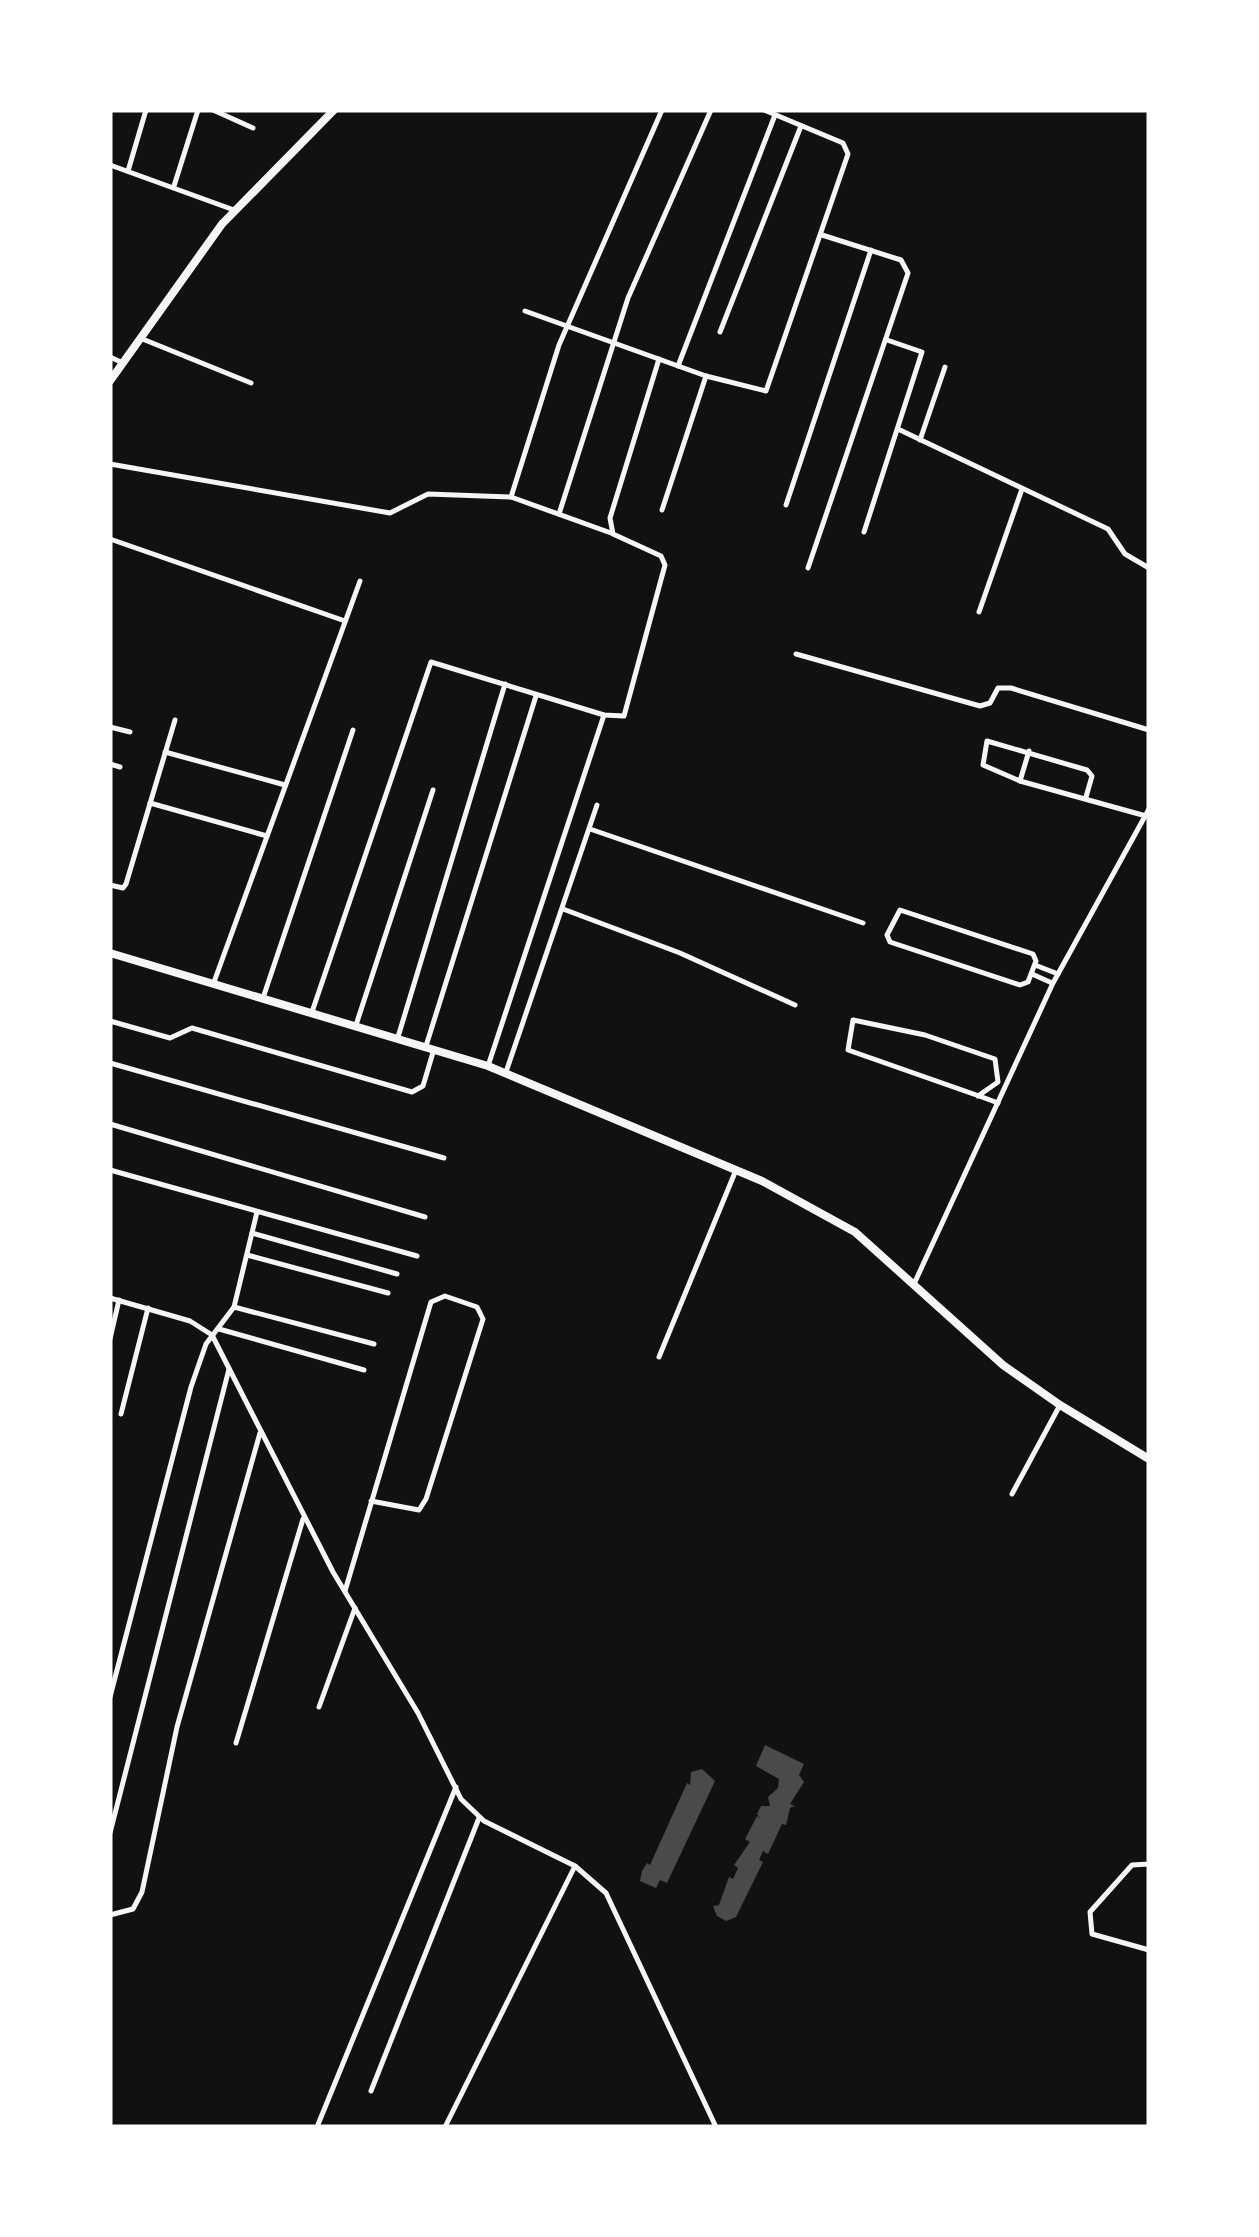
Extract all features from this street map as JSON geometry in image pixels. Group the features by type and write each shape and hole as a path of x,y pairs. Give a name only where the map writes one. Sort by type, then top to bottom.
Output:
{"main road":[{"path":"110,380 234,210 334,110"},
{"path":"110,953 488,1066 809,1204 855,1232 1004,1364 1060,1405 1149,1459"}],"street":[{"path":"128,171 146,110"},
{"path":"174,186 198,110"},
{"path":"213,110 253,128"},
{"path":"511,498 568,327 662,110"},
{"path":"558,514 612,342 711,110"},
{"path":"525,310 706,376 766,391 822,235 848,147 764,110"},
{"path":"678,366 775,115"},
{"path":"720,332 801,126"},
{"path":"110,166 234,210"},
{"path":"808,568 886,340 907,265 822,235"},
{"path":"786,505 871,250"},
{"path":"140,338 250,383"},
{"path":"864,532 922,352 886,340"},
{"path":"110,357 123,362"},
{"path":"613,534 610,518 660,359"},
{"path":"920,440 945,367"},
{"path":"662,510 706,376"},
{"path":"900,430 1108,530 1125,554 1149,568"},
{"path":"110,464 390,513 428,494 511,498 613,534 661,556 666,566 624,716 604,716 437,661 428,667 312,1012"},
{"path":"979,612 1022,489"},
{"path":"110,539 345,621"},
{"path":"213,983 360,582"},
{"path":"796,654 980,706 990,703 998,688 1012,688 1149,730"},
{"path":"398,1037 505,684"},
{"path":"110,1021 170,1038 192,1028 412,1092 421,1090 430,1047 536,696"},
{"path":"488,1066 604,716"},
{"path":"110,885 120,888 126,884 174,720"},
{"path":"110,726 130,732"},
{"path":"263,998 353,730"},
{"path":"914,1284 1053,983 1147,813 1020,781 981,761 989,740 1091,772 1086,797"},
{"path":"165,752 285,785"},
{"path":"1020,781 1029,752"},
{"path":"110,764 120,767"},
{"path":"356,1025 433,790"},
{"path":"150,803 267,836"},
{"path":"506,1073 597,805"},
{"path":"590,828 863,923"},
{"path":"563,909 680,953 795,1005"},
{"path":"896,911 907,911 1029,952 1035,956 1035,965 1020,985 890,942 888,935 896,911"},
{"path":"1035,965 1058,974"},
{"path":"1032,974 1053,983"},
{"path":"978,1096 998,1082 995,1058 926,1034 852,1020 847,1049 978,1096 998,1103"},
{"path":"110,1063 444,1158"},
{"path":"110,1124 425,1218"},
{"path":"110,1170 418,1256"},
{"path":"660,1357 736,1170"},
{"path":"110,1697 190,1388 212,1335 234,1307 257,1212"},
{"path":"252,1233 398,1274"},
{"path":"246,1255 388,1294"},
{"path":"345,1591 371,1501 431,1302 445,1296 477,1308 483,1319 426,1499 418,1510 371,1501"},
{"path":"110,1298 190,1321 212,1335 304,1516 470,1811 594,1880 615,1909 716,2127"},
{"path":"110,1339 119,1300"},
{"path":"234,1307 374,1344"},
{"path":"121,1414 148,1308"},
{"path":"219,1329 364,1370"},
{"path":"110,1833 230,1366"},
{"path":"1012,1494 1060,1405"},
{"path":"110,1916 133,1909 142,1892 176,1727 261,1430"},
{"path":"236,1743 304,1516"},
{"path":"319,1706 355,1608"},
{"path":"317,2127 456,1787"},
{"path":"371,2092 480,1818"},
{"path":"1149,1864 1132,1865 1090,1912 1092,1934 1149,1950"},
{"path":"446,2127 575,1866"}],"building":[{"path":"765,1745 804,1764 799,1775 804,1782 790,1804 795,1806 790,1808 786,1825 782,1824 768,1854 763,1851 759,1860 763,1862 736,1917 726,1921 717,1916 713,1906 719,1905 729,1877 733,1879 738,1868 734,1865 750,1842 745,1839 757,1816 760,1818 757,1814 761,1806 770,1806 768,1797 778,1788 779,1779 756,1766"},
{"path":"702,1769 715,1781 667,1883 660,1880 656,1888 640,1881 687,1783 690,1785 691,1772"}]}
